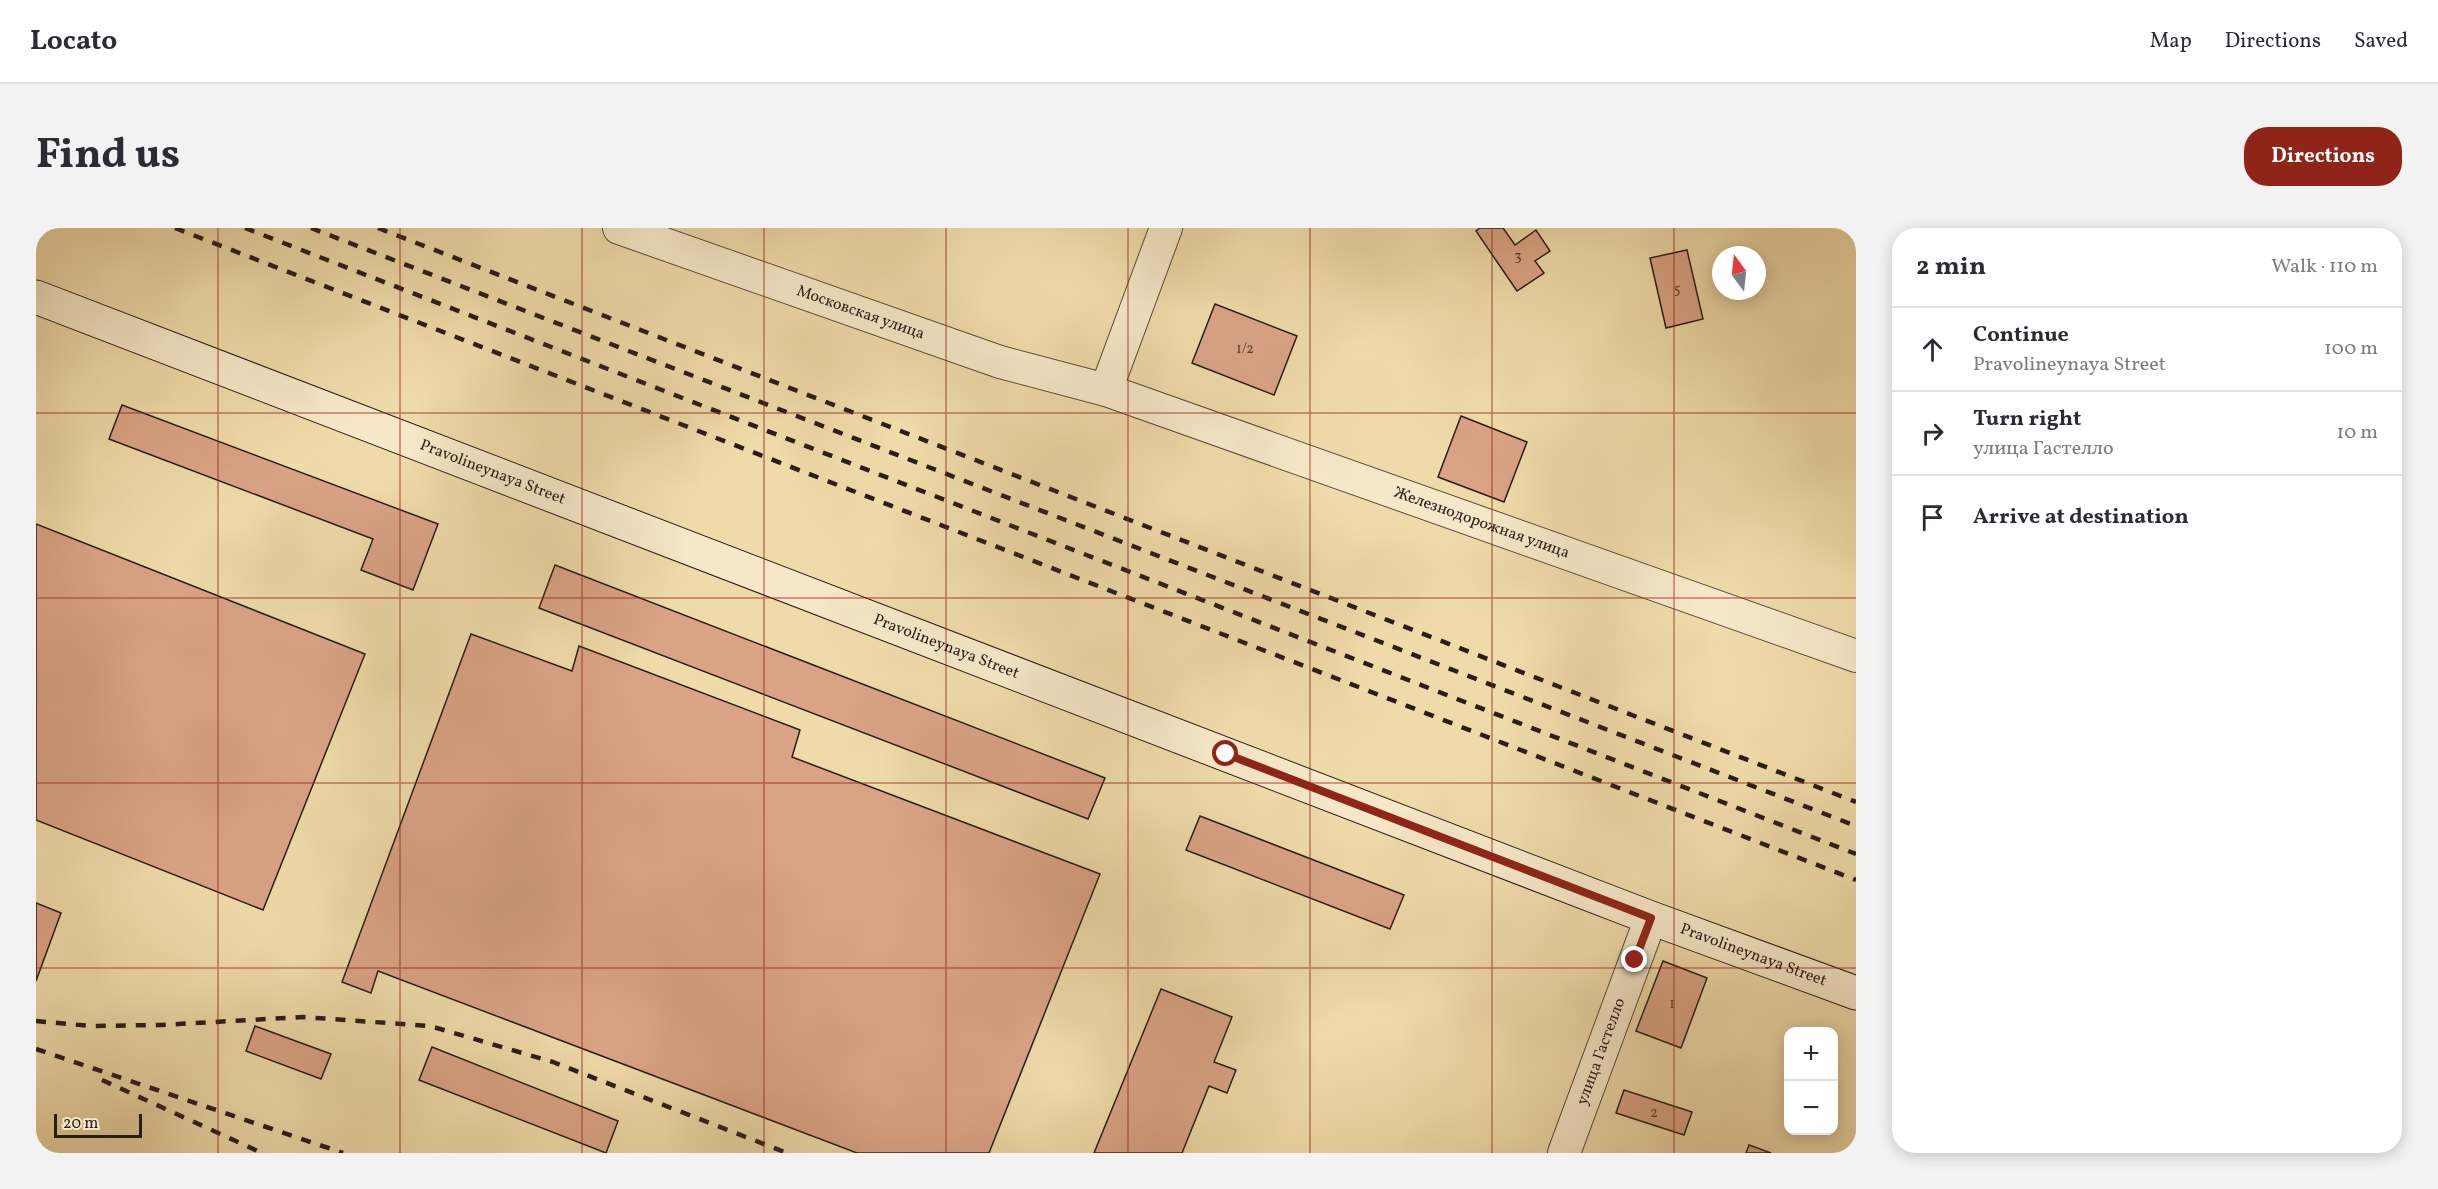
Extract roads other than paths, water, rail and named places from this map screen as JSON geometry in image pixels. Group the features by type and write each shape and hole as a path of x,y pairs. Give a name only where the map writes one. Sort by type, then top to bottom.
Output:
{"main road":[{"name":"Pravolineynaya Street","path":"36,297 1651,918 1856,993"}],"street":[{"name":"Московская улица","path":"619,228 1000,362 1106,390"},
{"path":"1106,390 1166,228"},
{"name":"Железнодорожная улица","path":"1106,390 1856,656"},
{"name":"улица Гастелло","path":"1564,1153 1651,918"}],"railway":[{"path":"175,228 1856,880"},
{"path":"245,228 1856,854"},
{"path":"311,228 1856,826"},
{"path":"378,228 1856,802"},
{"path":"36,1021 91,1026 161,1025 303,1017 430,1026 553,1062 787,1153"},
{"path":"36,1049 343,1153"},
{"path":"102,1080 262,1153"}]}
